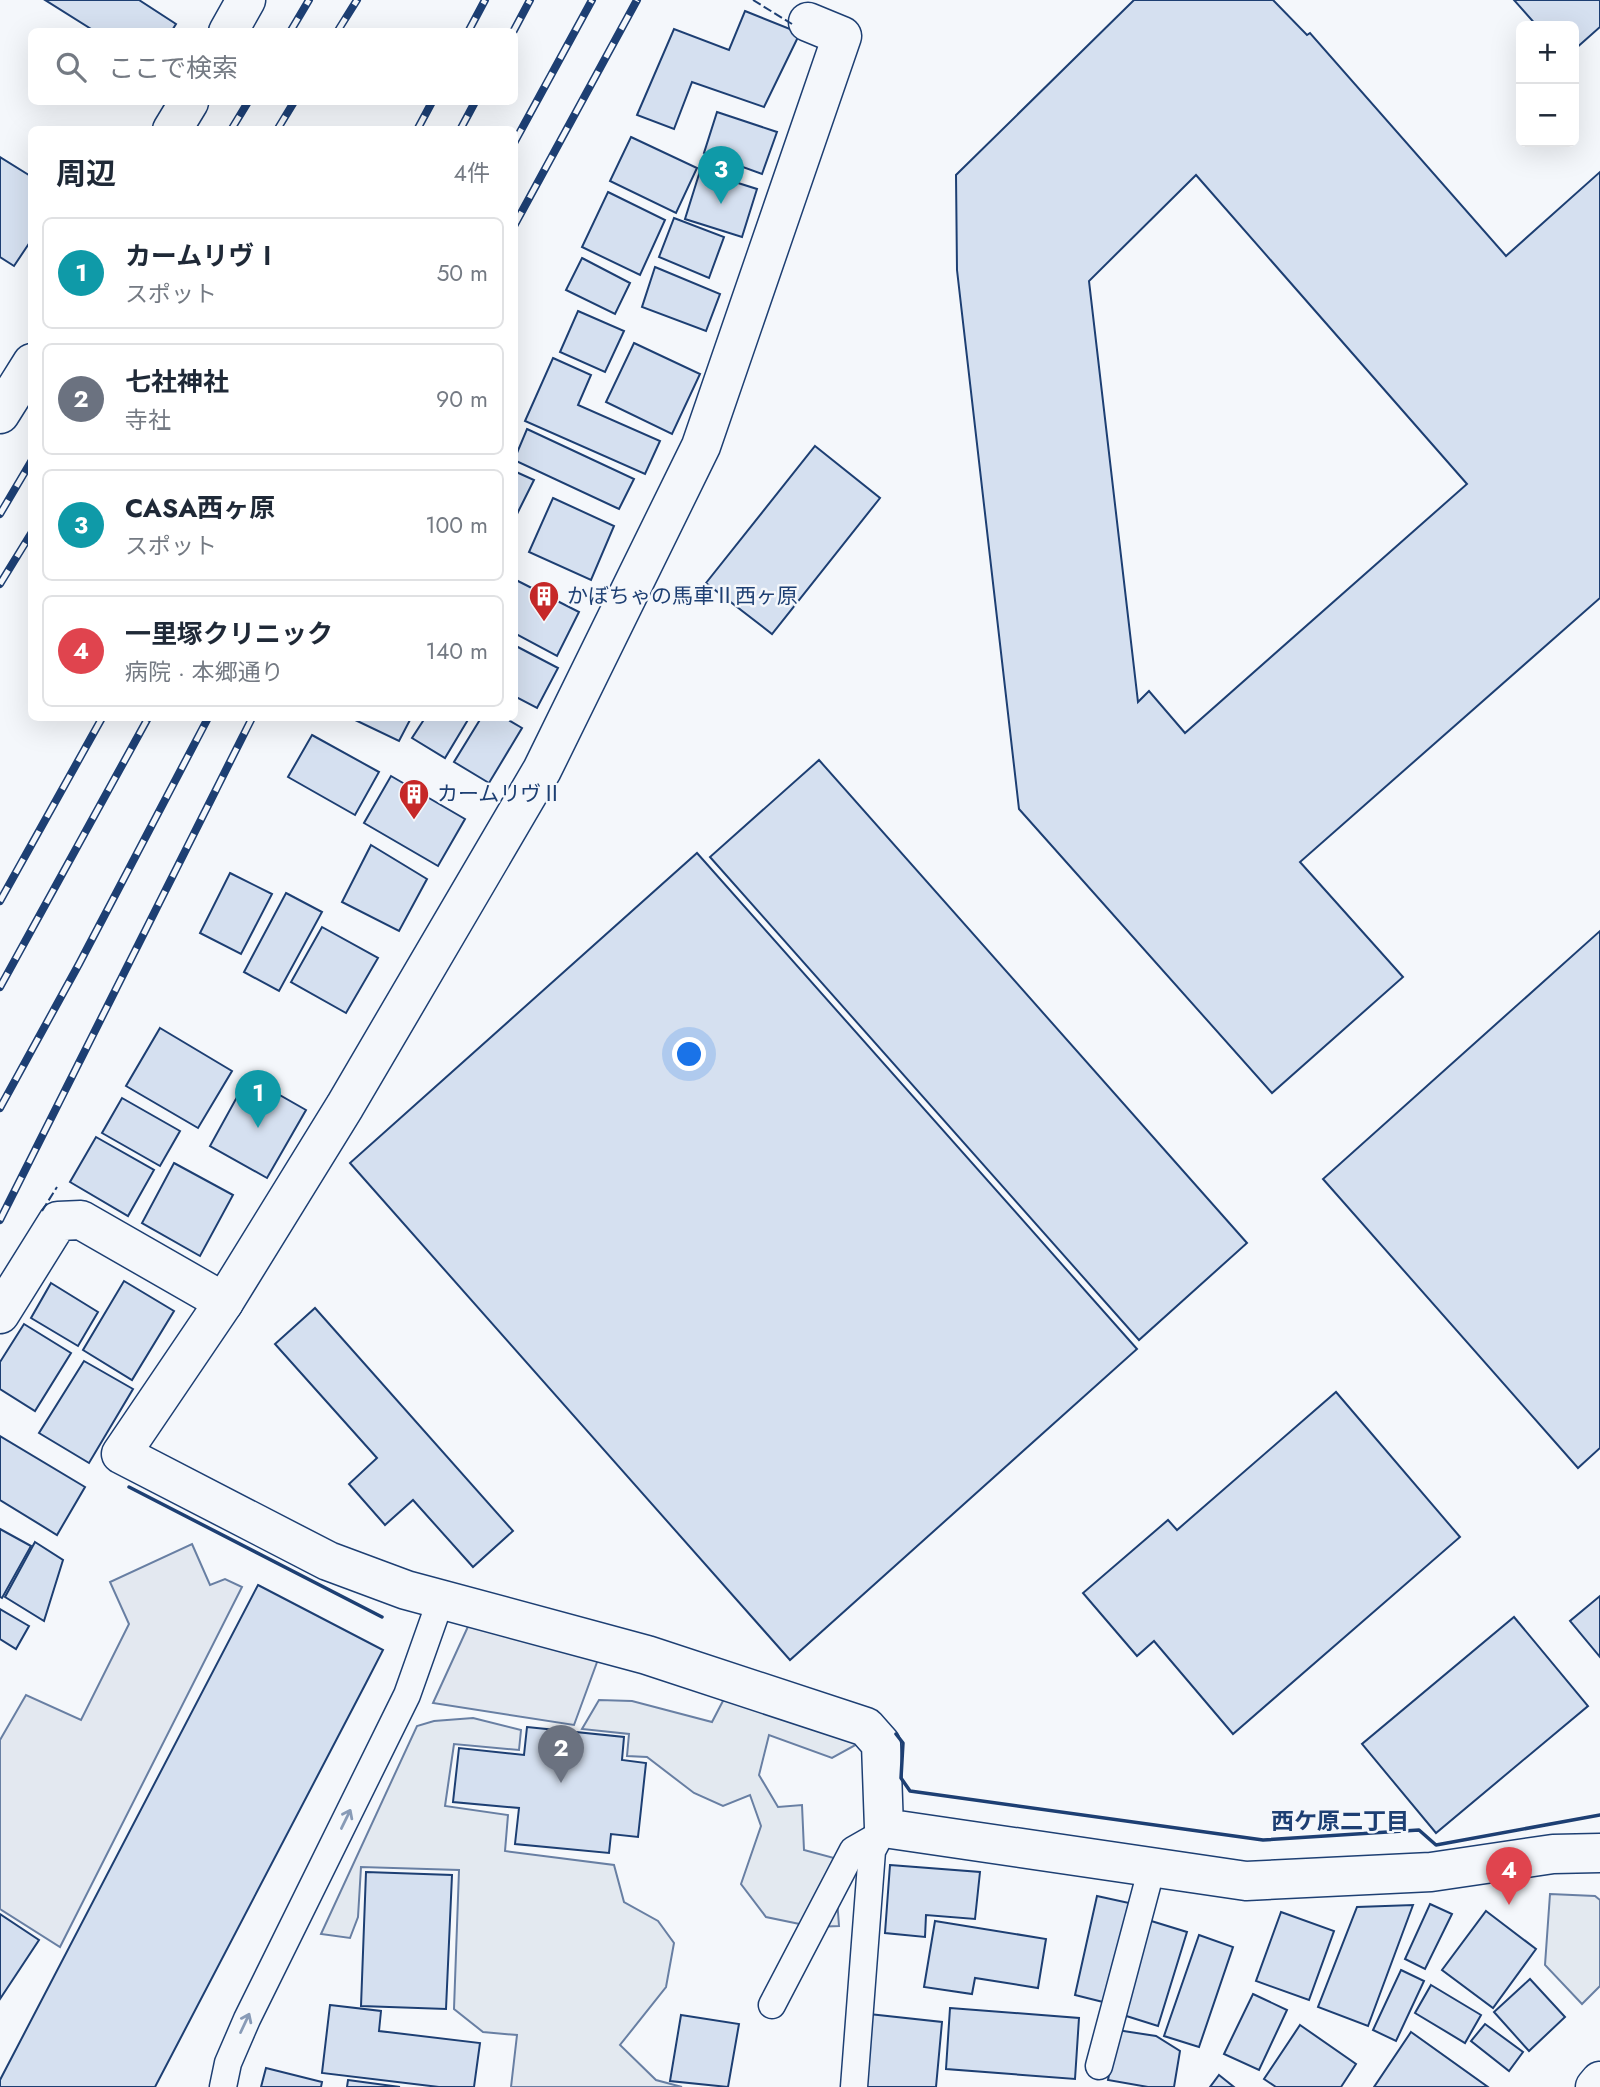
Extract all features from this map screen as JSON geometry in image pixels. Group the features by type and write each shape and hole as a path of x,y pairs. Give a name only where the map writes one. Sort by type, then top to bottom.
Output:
{"street":[{"path":"230,28 246,0"},
{"path":"808,22 842,36 701,446 542,770 345,1106 224,1302 121,1454 328,1561 406,1590 647,1655 866,1727 881,1744 882,1831 1246,1881 1431,1872 1553,1854 1600,1853"},
{"path":"174,126 187,105"},
{"path":"0,414 28,369"},
{"path":"0,1314 58,1221 81,1220 224,1302"},
{"path":"1595,2087 1600,2081"}],"lane":[{"path":"223,2087 228,2063 247,2019 407,1695 441,1599"},
{"path":"772,2005 853,1850 882,1831"},
{"path":"854,2087 872,1851 882,1831"},
{"path":"1099,2066 1152,1867"}],"shaded area":[{"path":"192,1544 210,1585 225,1579 242,1587 60,1947 0,1909 0,1740 26,1695 81,1720 129,1624 110,1582"},
{"path":"471,1620 600,1654 574,1725 433,1703"},
{"path":"725,1697 861,1742 832,1758 769,1735 759,1775 778,1807 802,1805 804,1850 834,1858 839,1926 814,1927 766,1917 741,1884 761,1826 750,1795 723,1806 694,1793 647,1757 627,1756 629,1734 582,1729 599,1700 632,1701 712,1722"},
{"path":"473,1718 521,1730 519,1750 454,1744 445,1806 508,1815 505,1851 614,1865 624,1902 658,1921 674,1943 666,1987 620,2045 656,2080 682,2087 511,2087 517,2035 483,2032 454,2009 459,1870 361,1867 358,1917 350,1938 321,1934 417,1726 434,1721"},
{"path":"1550,1894 1595,1896 1600,1900 1600,1986 1582,2004 1545,1965"}],"building":[{"path":"45,0 139,0 176,24 174,28 90,28"},
{"path":"1134,0 1273,0 1307,35 1310,33 1506,256 1600,172 1600,598 1300,862 1403,977 1272,1093 1019,809 957,270 956,175","holes":["1196,175 1467,484 1185,733 1149,691 1138,702 1089,281"]},
{"path":"1514,0 1600,0 1600,27 1579,46 1579,21 1533,21"},
{"path":"745,11 800,33 764,107 692,82 674,129 637,115 674,29 729,50"},
{"path":"717,112 777,132 762,174 704,153"},
{"path":"631,137 697,168 676,213 610,181"},
{"path":"0,157 28,174 28,245 14,266 0,257"},
{"path":"700,171 757,189 742,237 685,219"},
{"path":"608,192 665,220 640,275 582,247"},
{"path":"674,218 724,237 709,278 659,257"},
{"path":"582,258 630,283 615,314 566,290"},
{"path":"655,267 720,294 706,331 642,307"},
{"path":"578,311 624,331 605,372 560,352"},
{"path":"634,343 700,374 672,434 606,402"},
{"path":"553,358 591,375 578,405 660,441 645,474 525,421"},
{"path":"527,429 634,479 619,509 518,462 518,450"},
{"path":"815,446 880,498 772,634 706,583"},
{"path":"518,473 534,480 518,512"},
{"path":"553,498 614,526 591,580 529,552"},
{"name":"かぼちゃの馬車Ⅱ西ヶ原","path":"518,581 579,612 557,656 518,635"},
{"path":"518,647 558,668 537,708 518,698"},
{"path":"357,721 409,721 399,741"},
{"path":"423,721 467,721 445,758 412,738"},
{"path":"479,721 510,721 522,728 489,783 454,762"},
{"path":"312,735 379,772 355,815 288,777"},
{"path":"819,760 1247,1243 1139,1340 710,857"},
{"name":"カームリヴⅡ","path":"391,776 465,819 438,866 364,823"},
{"path":"371,845 427,879 399,931 342,902"},
{"path":"697,853 1137,1349 790,1660 350,1163"},
{"path":"230,873 272,894 241,954 200,933"},
{"path":"286,893 322,912 279,991 244,972"},
{"path":"322,927 378,958 346,1013 291,982"},
{"path":"1600,931 1600,1448 1578,1468 1323,1179"},
{"path":"160,1028 232,1071 198,1128 126,1086"},
{"path":"248,1077 306,1110 267,1178 210,1146"},
{"path":"122,1098 180,1131 160,1166 102,1133"},
{"path":"96,1137 154,1170 128,1216 70,1182"},
{"path":"174,1163 233,1195 200,1256 142,1223"},
{"path":"124,1281 174,1311 132,1380 83,1350"},
{"path":"51,1283 98,1312 78,1346 31,1318"},
{"path":"315,1308 513,1531 473,1567 413,1500 385,1525 349,1484 377,1458 275,1344"},
{"path":"24,1324 71,1353 35,1411 0,1389 0,1362"},
{"path":"84,1361 133,1389 89,1463 39,1433"},
{"path":"1336,1392 1460,1537 1233,1734 1154,1641 1137,1656 1083,1593 1168,1520 1177,1530"},
{"path":"0,1436 85,1487 57,1535 0,1500"},
{"path":"0,1529 31,1546 2,1598 0,1597"},
{"path":"35,1542 63,1560 44,1621 5,1597"},
{"path":"258,1585 383,1650 155,2087 0,2087 0,2080"},
{"path":"1600,1596 1600,1657 1570,1621"},
{"path":"0,1609 29,1626 16,1649 0,1639"},
{"path":"1514,1617 1588,1706 1436,1833 1362,1744"},
{"path":"527,1727 624,1737 622,1760 646,1763 638,1837 611,1834 609,1853 515,1844 519,1808 453,1802 459,1748 524,1755"},
{"path":"890,1865 980,1872 975,1919 926,1915 925,1937 885,1933"},
{"path":"366,1872 452,1875 446,2009 361,2006"},
{"path":"1097,1896 1129,1903 1107,2003 1075,1995"},
{"path":"1430,1904 1452,1914 1425,1969 1405,1959"},
{"path":"1413,1905 1368,2026 1318,2007 1357,1907"},
{"path":"1486,1911 1536,1949 1493,2008 1442,1970"},
{"path":"1281,1912 1334,1931 1309,2000 1256,1981"},
{"path":"0,1914 39,1940 0,1999"},
{"path":"1148,1920 1187,1932 1158,2026 1120,2014"},
{"path":"935,1921 1046,1939 1038,1988 975,1978 972,1994 924,1987"},
{"path":"1199,1935 1233,1947 1199,2047 1164,2036"},
{"path":"1401,1970 1424,1981 1396,2041 1373,2030"},
{"path":"1530,1979 1565,2017 1529,2051 1494,2012"},
{"path":"1431,1985 1481,2015 1465,2043 1415,2013"},
{"path":"1253,1994 1287,2010 1259,2070 1224,2054"},
{"path":"330,2005 381,2011 379,2031 480,2043 474,2087 439,2087 322,2073"},
{"path":"950,2008 1079,2018 1075,2079 946,2069"},
{"path":"869,2014 942,2022 936,2087 861,2087"},
{"path":"681,2015 739,2024 728,2087 670,2081"},
{"path":"1485,2024 1523,2052 1509,2071 1471,2041"},
{"path":"1300,2025 1356,2064 1341,2087 1276,2087 1264,2079"},
{"path":"1117,2030 1156,2036 1180,2051 1174,2087 1148,2087 1108,2080"},
{"path":"1411,2032 1488,2087 1374,2087"},
{"path":"266,2068 322,2082 321,2087 261,2087"},
{"path":"1219,2075 1234,2087 1210,2087"},
{"path":"348,2080 400,2087 347,2087"}],"railway":[{"path":"292,28 309,0"},
{"path":"340,28 357,0"},
{"path":"470,28 485,0"},
{"path":"515,28 530,0"},
{"path":"518,136 592,0"},
{"path":"518,219 637,0"},
{"path":"233,126 246,105"},
{"path":"279,126 292,105"},
{"path":"419,126 430,105"},
{"path":"462,126 473,105"},
{"path":"0,514 28,467"},
{"path":"0,584 28,538"},
{"path":"0,901 100,721"},
{"path":"0,987 146,721"},
{"path":"0,1108 206,721"},
{"path":"0,1220 250,721"}],"fence":[{"path":"753,0 792,24"},
{"path":"42,1211 57,1187"}],"wall":[{"path":"129,1487 382,1617"},
{"path":"896,1734 903,1743 901,1778 910,1791 1263,1840 1419,1830 1436,1845 1600,1815"}],"place":[{"name":"CASA西ヶ原","path":"721,204"},
{"name":"かぼちゃの馬車Ⅱ西ヶ原","path":"544,623"},
{"name":"カームリヴⅡ","path":"414,821"},
{"name":"カームリヴⅠ","path":"258,1128"},
{"name":"七社神社","path":"561,1783"},
{"name":"一里塚クリニック","path":"1509,1905"}],"district":[{"name":"西ケ原二丁目","path":"1340,1821"}]}
